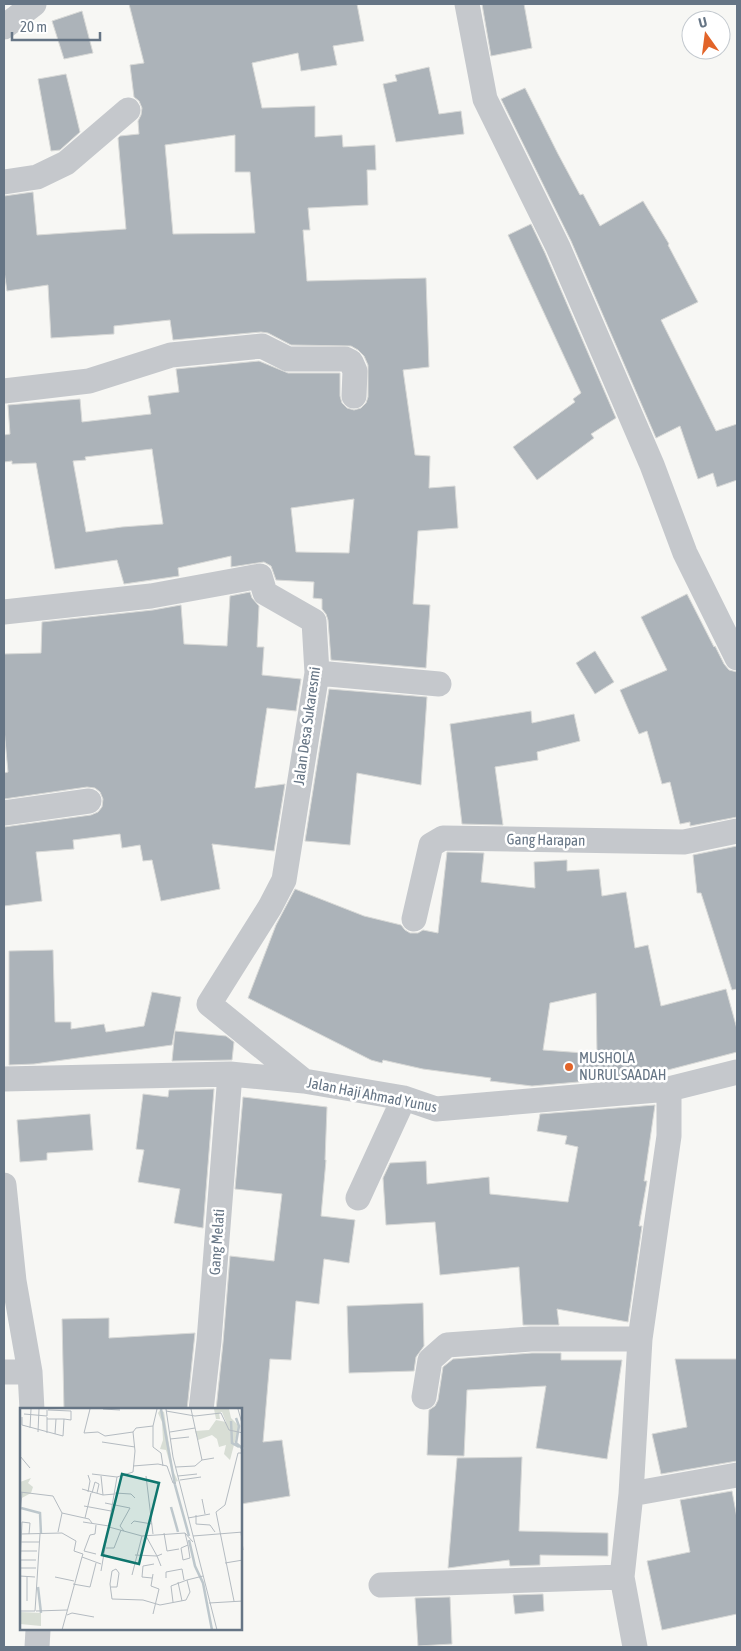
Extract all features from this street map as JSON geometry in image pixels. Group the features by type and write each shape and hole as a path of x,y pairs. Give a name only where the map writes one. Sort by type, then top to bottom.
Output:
{"street":[{"path":"4,27 34,4"},
{"path":"467,4 485,99 558,247 652,466 685,553 737,658"},
{"path":"4,182 37,177 66,163 128,110"},
{"path":"4,392 89,381 171,355 262,346 288,359 345,360 352,362 355,370 354,396"},
{"name":"Jalan Desa Sukaresmi","path":"4,612 151,596 260,576 265,593 314,621 317,672 284,880 270,907 209,1004 304,1081"},
{"path":"317,672 439,684"},
{"path":"4,813 89,801"},
{"name":"Gang Harapan","path":"414,919 431,845 443,838 684,842 737,831"},
{"name":"Jalan Haji Ahmad Yunus","path":"4,1079 230,1074 304,1081 404,1098 436,1109 669,1089 736,1074"},
{"name":"Gang Melati","path":"201,1408 209,1341 230,1074"},
{"path":"635,1647 622,1577 631,1494 640,1339 670,1136 669,1089"},
{"path":"358,1198 404,1098"},
{"path":"4,1185 14,1281 30,1372 32,1408"},
{"path":"424,1396 430,1360 447,1346 531,1339 640,1339"},
{"path":"4,1372 30,1372"},
{"path":"631,1494 737,1475"},
{"path":"381,1585 622,1577"},
{"path":"37,1647 38,1631"}],"building":[{"path":"129,4 357,4 364,41 333,46 337,65 301,71 298,53 252,63 262,108 315,106 315,137 342,135 343,147 375,145 376,170 367,170 368,205 308,208 310,230 303,230 307,281 426,278 429,367 403,370 415,455 430,456 429,488 455,486 458,528 418,531 413,604 430,605 426,668 331,660 328,620 322,609 322,599 313,598 314,582 276,580 271,566 264,562 231,567 231,556 178,568 179,576 124,584 117,560 55,569 36,463 12,464 12,461 4,462 4,435 10,434 8,405 80,399 82,422 151,414 148,396 179,392 176,369 259,361 288,373 340,373 340,396 342,403 347,408 354,410 361,408 366,403 368,397 368,365 364,356 351,346 291,345 268,333 261,332 173,340 170,320 114,326 114,334 51,338 48,285 7,291 4,271 4,196 33,192 37,235 126,229 118,138 120,136 139,134 138,121 142,108 139,101 134,97 130,65 144,63","holes":["235,135 235,172 250,172 255,233 173,234 165,145","152,449 163,524 86,532 73,461 86,460 85,457","354,499 349,553 296,552 291,508"]},
{"path":"482,4 524,4 532,48 491,56"},
{"path":"82,11 93,53 64,59 52,21"},
{"path":"429,67 439,114 461,111 464,134 396,142 383,84 397,81 395,75"},
{"path":"66,74 80,132 60,150 51,151 38,79"},
{"path":"525,88 580,195 583,194 600,226 643,201 669,244 698,302 661,320 716,431 737,424 737,480 717,487 713,473 698,479 680,426 656,438 571,241 501,99"},
{"path":"531,224 616,418 591,434 594,438 537,480 513,447 575,402 573,399 581,393 508,235"},
{"path":"250,592 252,598 259,606 257,647 264,647 262,675 301,679 296,711 267,708 255,788 285,784 274,851 212,844 220,889 161,901 152,860 143,861 140,845 122,848 120,834 73,840 74,849 36,852 42,901 4,906 4,827 91,815 98,812 102,807 103,799 100,792 95,788 87,787 4,799 4,773 8,772 4,729 4,654 41,653 42,622 153,610 181,605 184,644 227,646 230,596"},
{"path":"687,594 724,664 729,670 737,672 737,817 690,826 690,822 680,824 670,782 662,784 647,731 639,734 620,690 667,670 641,617"},
{"path":"595,651 614,682 595,694 576,663"},
{"path":"329,689 427,697 421,785 357,773 350,845 305,841"},
{"path":"531,711 532,723 574,714 580,741 537,752 538,760 495,767 503,825 462,824 450,724"},
{"path":"737,846 737,989 732,990 701,893 697,893 693,855"},
{"path":"447,852 484,853 481,882 535,888 534,862 567,860 567,871 599,869 602,896 626,892 635,948 648,945 661,1006 726,989 737,1029 737,1052 660,1072 659,1075 532,1086 490,1081 491,1078 423,1069 383,1060 382,1063 371,1060 248,998 276,925 295,889 364,916 401,925 410,933 418,933 423,930 438,933","holes":["596,993 597,1054 543,1050 550,1003"]},
{"path":"53,950 55,1022 71,1022 71,1029 104,1024 106,1032 144,1026 152,992 181,997 172,1045 34,1064 9,1065 9,951"},
{"path":"175,1031 226,1036 234,1042 232,1060 172,1061"},
{"path":"214,1089 203,1228 174,1223 180,1189 138,1182 144,1150 136,1149 143,1094 168,1097 169,1090"},
{"path":"243,1097 327,1107 326,1160 321,1216 355,1220 349,1263 324,1259 319,1304 296,1301 291,1360 270,1359 263,1442 282,1440 290,1496 242,1504 242,1408 216,1408 230,1256 274,1261 282,1194 235,1189"},
{"path":"655,1105 644,1181 647,1181 639,1226 642,1226 628,1322 557,1309 559,1325 523,1325 519,1267 440,1275 435,1222 386,1225 383,1178 390,1163 426,1161 427,1184 489,1177 490,1194 568,1202 578,1147 565,1144 567,1136 537,1131 540,1114"},
{"path":"90,1114 93,1150 47,1153 47,1160 20,1162 17,1120"},
{"path":"423,1303 424,1346 416,1357 414,1371 349,1373 347,1306"},
{"path":"109,1318 109,1338 195,1333 187,1408 64,1408 62,1319"},
{"path":"532,1353 561,1353 561,1360 622,1360 607,1459 536,1448 546,1386 467,1390 464,1456 427,1455 429,1410 435,1406 438,1400 443,1367 453,1359"},
{"path":"675,1359 737,1359 737,1461 661,1474 652,1434 687,1427"},
{"path":"522,1457 519,1531 608,1533 608,1556 540,1555 540,1565 510,1566 509,1560 448,1568 457,1458"},
{"path":"732,1491 737,1518 737,1614 662,1630 647,1561 690,1552 680,1500"},
{"path":"543,1594 544,1611 515,1614 513,1595"},
{"path":"450,1597 452,1644 418,1646 415,1598"}],"place":[{"name":"MUSHOLA NURUL SAADAH","path":"569,1067"}]}
